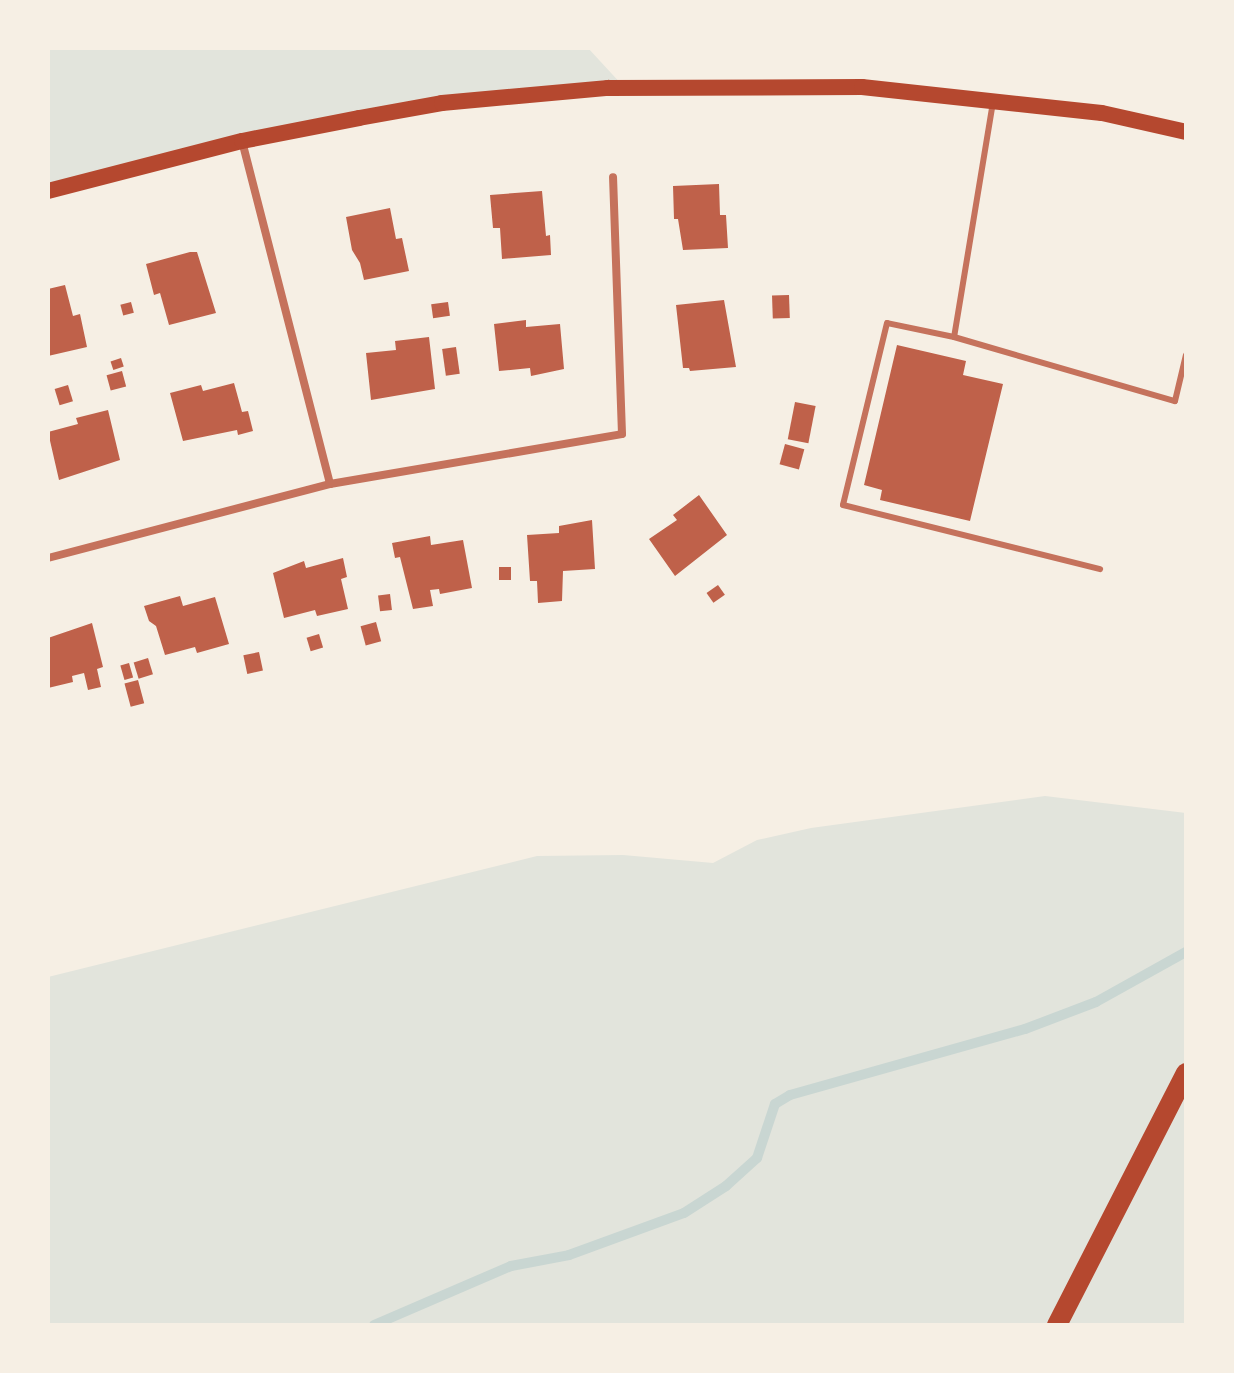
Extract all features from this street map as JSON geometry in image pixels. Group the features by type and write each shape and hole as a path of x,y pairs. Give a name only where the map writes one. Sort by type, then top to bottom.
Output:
{"main road":[{"path":"48,191 242,141 442,103 608,88 862,87 1102,113 1186,132"},
{"path":"1057,1325 1186,1073"}],"street":[{"path":"242,141 330,484"},
{"path":"48,558 330,484 622,434 613,177"}],"lane":[{"path":"954,337 993,99"},
{"path":"1100,569 843,505 887,323 954,337 1175,401 1186,355"}],"shaded area":[{"path":"48,48 588,48 624,87 442,103 48,191"},
{"path":"1045,796 1186,813 1186,1325 48,1325 48,977 537,856 623,855 713,863 757,840 811,828"}],"building":[{"path":"719,184 720,215 726,215 728,248 683,250 678,219 674,219 673,186"},
{"path":"542,191 551,255 502,259 500,228 493,228 490,195"},
{"path":"390,208 396,239 402,238 409,271 364,280 360,263 352,250 346,217"},
{"path":"197,252 216,313 169,325 160,293 154,295 146,264"},
{"path":"65,285 73,316 80,314 87,347 48,356 48,289"},
{"path":"789,295 790,318 773,319 772,296"},
{"path":"724,300 736,367 690,371 683,368 676,305"},
{"path":"131,302 134,313 123,315 120,305"},
{"path":"448,302 450,316 433,318 431,304"},
{"path":"526,320 526,327 560,324 564,369 531,376 530,368 499,371 494,324"},
{"path":"429,337 435,389 371,400 366,353 396,350 395,341"},
{"path":"897,345 966,361 963,375 1003,384 970,521 880,500 882,490 864,485"},
{"path":"456,347 460,374 446,376 442,349"},
{"path":"121,358 124,367 113,370 111,361"},
{"path":"122,371 126,386 111,391 107,375"},
{"path":"234,383 242,412 248,411 253,431 238,435 237,430 183,441 170,393 201,385 203,391"},
{"path":"68,385 73,401 60,405 55,389"},
{"path":"795,402 816,406 808,443 788,439"},
{"path":"108,410 120,460 59,480 48,432 78,424 76,418"},
{"path":"785,444 804,449 799,469 780,464"},
{"path":"699,495 727,535 675,576 649,539 677,520 673,515"},
{"path":"592,520 595,569 563,571 562,601 538,603 537,581 530,581 527,535 559,533 559,526"},
{"path":"430,536 431,545 463,540 472,588 440,594 439,589 430,590 433,606 413,609 400,557 395,558 392,543"},
{"path":"343,558 347,577 341,579 348,609 317,616 315,610 284,618 273,573 304,561 306,568"},
{"path":"499,567 511,567 511,580 499,580"},
{"path":"718,585 725,595 713,603 707,593"},
{"path":"390,594 392,610 380,611 378,595"},
{"path":"180,596 183,606 215,597 229,644 197,653 195,647 165,655 156,626 149,621 144,606"},
{"path":"376,622 381,641 366,645 361,626"},
{"path":"92,623 103,667 97,669 101,687 88,690 84,673 72,676 73,682 48,688 48,638"},
{"path":"319,634 323,647 311,651 307,638"},
{"path":"259,652 263,671 247,674 243,655"},
{"path":"148,658 153,674 139,679 134,662"},
{"path":"129,663 133,677 124,680 120,665"},
{"path":"138,680 144,703 131,707 124,684"}],"waterway":[{"path":"374,1325 511,1266 569,1255 684,1213 726,1186 757,1158 775,1104 790,1095 1025,1029 1096,1002 1186,952"}]}
